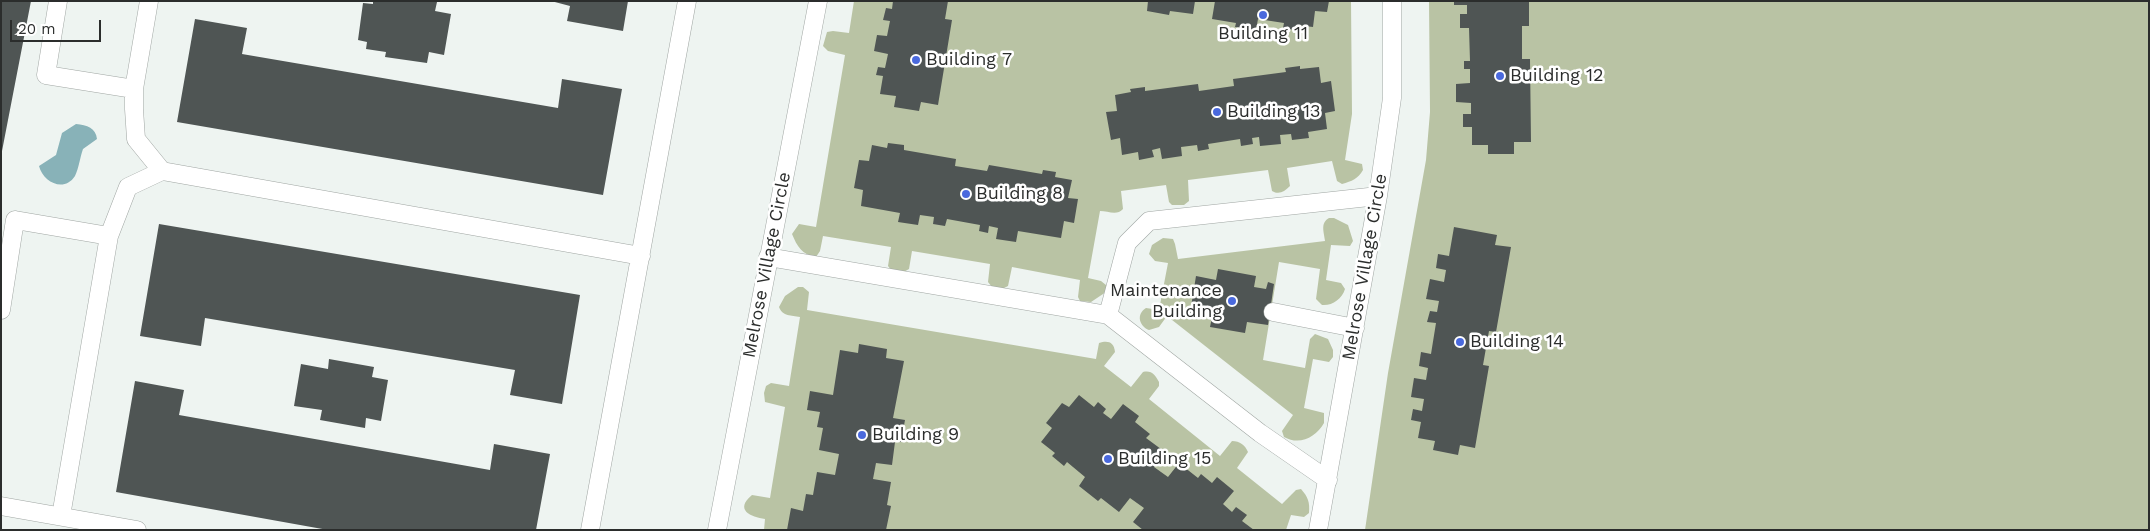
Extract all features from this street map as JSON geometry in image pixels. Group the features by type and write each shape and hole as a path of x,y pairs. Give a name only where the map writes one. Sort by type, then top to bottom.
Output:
{"lane":[{"path":"58,1 46,75 134,89"},
{"path":"148,1 134,89 136,138 162,171"},
{"path":"590,530 687,1"},
{"name":"Melrose Village Circle","path":"717,530 818,1"},
{"name":"Melrose Village Circle","path":"1318,530 1378,196 1392,98 1392,1"},
{"path":"61,516 109,236 128,187 162,171 641,256"},
{"path":"1108,314 1127,243 1149,221 1378,196"},
{"path":"1,310 15,220 109,236"},
{"path":"768,257 1108,314 1260,433 1328,480"},
{"path":"1273,312 1355,328"},
{"path":"1,506 137,530"}],"green space":[{"path":"854,1 1351,1 1352,114 1345,160 1362,164 1363,170 1359,176 1342,184 1337,181 1332,161 1287,168 1290,186 1279,193 1272,191 1268,170 1188,180 1189,201 1184,205 1172,205 1169,202 1166,185 1121,191 1123,209 1121,211 1115,213 1100,211 1088,278 1101,281 1106,285 1106,292 1091,302 1080,301 1078,297 1080,280 1012,267 1008,286 1002,289 992,287 988,282 990,264 912,251 909,269 902,273 891,270 888,266 891,247 823,236 820,251 816,257 811,256 801,249 792,234 799,224 816,227 845,55 828,51 823,46 827,32 849,33"},
{"path":"1429,1 2149,1 2149,530 1365,530 1388,373 1426,160 1430,112"},
{"path":"1329,218 1334,218 1348,225 1353,241 1350,246 1331,245 1326,280 1341,283 1345,289 1344,293 1333,303 1322,305 1316,299 1320,269 1279,262 1263,360 1305,368 1310,339 1315,334 1328,339 1333,350 1333,357 1329,362 1313,359 1304,408 1324,413 1324,423 1312,436 1296,441 1284,437 1282,431 1293,415 1167,316 1159,327 1149,330 1143,326 1140,317 1146,308 1159,310 1168,263 1155,261 1149,254 1152,245 1163,238 1173,239 1178,259 1325,241 1324,222"},
{"path":"798,287 803,287 809,292 807,310 1096,359 1099,343 1110,343 1115,352 1104,366 1131,387 1143,372 1153,374 1159,382 1159,386 1149,399 1220,456 1232,441 1242,444 1248,452 1237,468 1282,504 1296,490 1301,489 1308,500 1309,513 1304,517 1291,515 1286,530 764,530 765,519 755,517 746,512 744,505 752,495 770,498 785,407 765,402 764,393 766,386 771,383 789,386 800,317 785,314 779,307 785,296"}],"water":[{"path":"76,124 84,125 93,130 97,139 83,149 75,176 70,181 60,185 49,181 41,172 39,166 56,155 62,133"}],"building":[{"path":"1,1 31,1 2,151 1,151"},
{"path":"373,1 437,2 435,11 451,14 444,55 429,52 427,63 385,57 386,52 366,49 367,42 358,40 363,3 373,4"},
{"path":"551,1 628,1 623,31 567,21 570,6"},
{"name":"Building 7","path":"893,1 948,1 945,19 952,20 938,105 921,102 919,111 894,107 896,96 880,94 883,76 876,75 878,67 885,68 888,54 874,51 877,35 887,36 890,21 883,20 886,8 892,9"},
{"name":"Building 11","path":"1148,1 1195,1 1193,14 1170,11 1169,15 1147,11"},
{"name":"Building 11","path":"1215,1 1329,1 1327,12 1315,11 1313,27 1296,25 1295,30 1283,28 1284,23 1258,19 1256,30 1235,27 1236,23 1212,19"},
{"name":"Building 12","path":"1454,1 1529,1 1529,26 1522,26 1522,59 1530,59 1531,142 1514,142 1514,154 1488,154 1488,145 1472,145 1472,127 1463,127 1463,114 1471,114 1471,103 1456,102 1456,84 1470,83 1470,69 1464,69 1464,61 1470,61 1469,28 1460,28 1460,14 1467,14 1467,5 1454,5"},
{"path":"195,19 247,28 242,54 558,108 562,79 622,89 603,195 177,122"},
{"name":"Building 13","path":"1300,66 1300,69 1319,67 1321,83 1331,81 1335,111 1325,113 1327,129 1308,132 1309,138 1292,140 1291,134 1280,135 1281,144 1260,146 1259,137 1252,138 1253,144 1241,146 1240,139 1208,144 1209,149 1198,151 1197,145 1181,147 1182,156 1162,159 1160,148 1152,150 1154,157 1139,160 1138,152 1122,155 1120,138 1111,140 1106,112 1117,111 1115,95 1131,92 1130,89 1145,87 1145,91 1198,84 1199,91 1234,86 1233,79 1286,72 1285,68"},
{"name":"Building 8","path":"888,143 904,145 904,150 956,159 955,166 987,171 989,165 1042,174 1043,170 1056,172 1055,177 1072,180 1068,198 1078,199 1074,223 1064,221 1061,238 1018,231 1016,242 996,239 998,228 989,226 988,233 979,231 980,225 947,219 945,226 933,224 934,217 920,215 918,225 898,222 900,213 861,206 863,190 854,188 859,160 869,161 872,145 887,148"},
{"path":"159,224 580,295 562,404 510,395 515,370 205,318 201,346 140,336"},
{"name":"Building 14","path":"1454,227 1497,235 1495,245 1511,247 1496,332 1489,331 1483,365 1489,366 1475,448 1460,445 1458,455 1433,450 1435,441 1418,438 1421,422 1411,420 1413,409 1422,411 1424,399 1411,397 1414,378 1426,380 1428,368 1419,366 1421,352 1431,354 1436,323 1427,322 1430,311 1437,312 1439,301 1426,299 1430,279 1444,282 1446,270 1436,268 1438,254 1449,256"},
{"name":"Maintenance Building","path":"1218,269 1256,276 1254,287 1266,289 1268,282 1274,284 1268,325 1247,322 1245,333 1210,327 1212,317 1190,313 1196,276 1216,280"},
{"name":"Building 9","path":"859,344 887,349 886,358 904,361 893,418 905,420 901,442 895,442 892,465 876,463 873,479 891,482 887,505 891,506 886,530 787,530 791,508 803,511 806,494 813,495 817,472 835,475 839,454 819,450 823,428 817,427 820,412 807,410 810,391 833,395 840,350 858,353"},
{"path":"329,359 374,367 372,377 388,380 381,421 366,418 365,428 320,420 322,410 294,406 301,364 328,369"},
{"path":"135,381 184,390 179,415 490,470 494,444 550,454 536,530 328,530 116,492"},
{"name":"Building 15","path":"1079,395 1094,407 1098,402 1106,409 1103,413 1111,419 1123,404 1139,416 1135,422 1150,434 1146,438 1165,452 1154,467 1168,477 1179,463 1198,478 1201,474 1212,483 1217,477 1234,491 1223,504 1232,512 1236,507 1247,515 1242,521 1254,530 1143,530 1133,522 1144,508 1130,498 1119,512 1101,498 1098,501 1079,486 1085,477 1067,462 1064,466 1052,456 1055,453 1041,442 1052,428 1046,423 1062,403 1069,407"}],"place":[{"name":"Building 11","path":"1263,15"},
{"name":"Building 7","path":"916,60"},
{"name":"Building 12","path":"1500,76"},
{"name":"Building 13","path":"1217,112"},
{"name":"Building 8","path":"966,194"},
{"name":"Maintenance Building","path":"1232,301"},
{"name":"Building 14","path":"1460,342"},
{"name":"Building 9","path":"862,435"},
{"name":"Building 15","path":"1108,459"}]}
